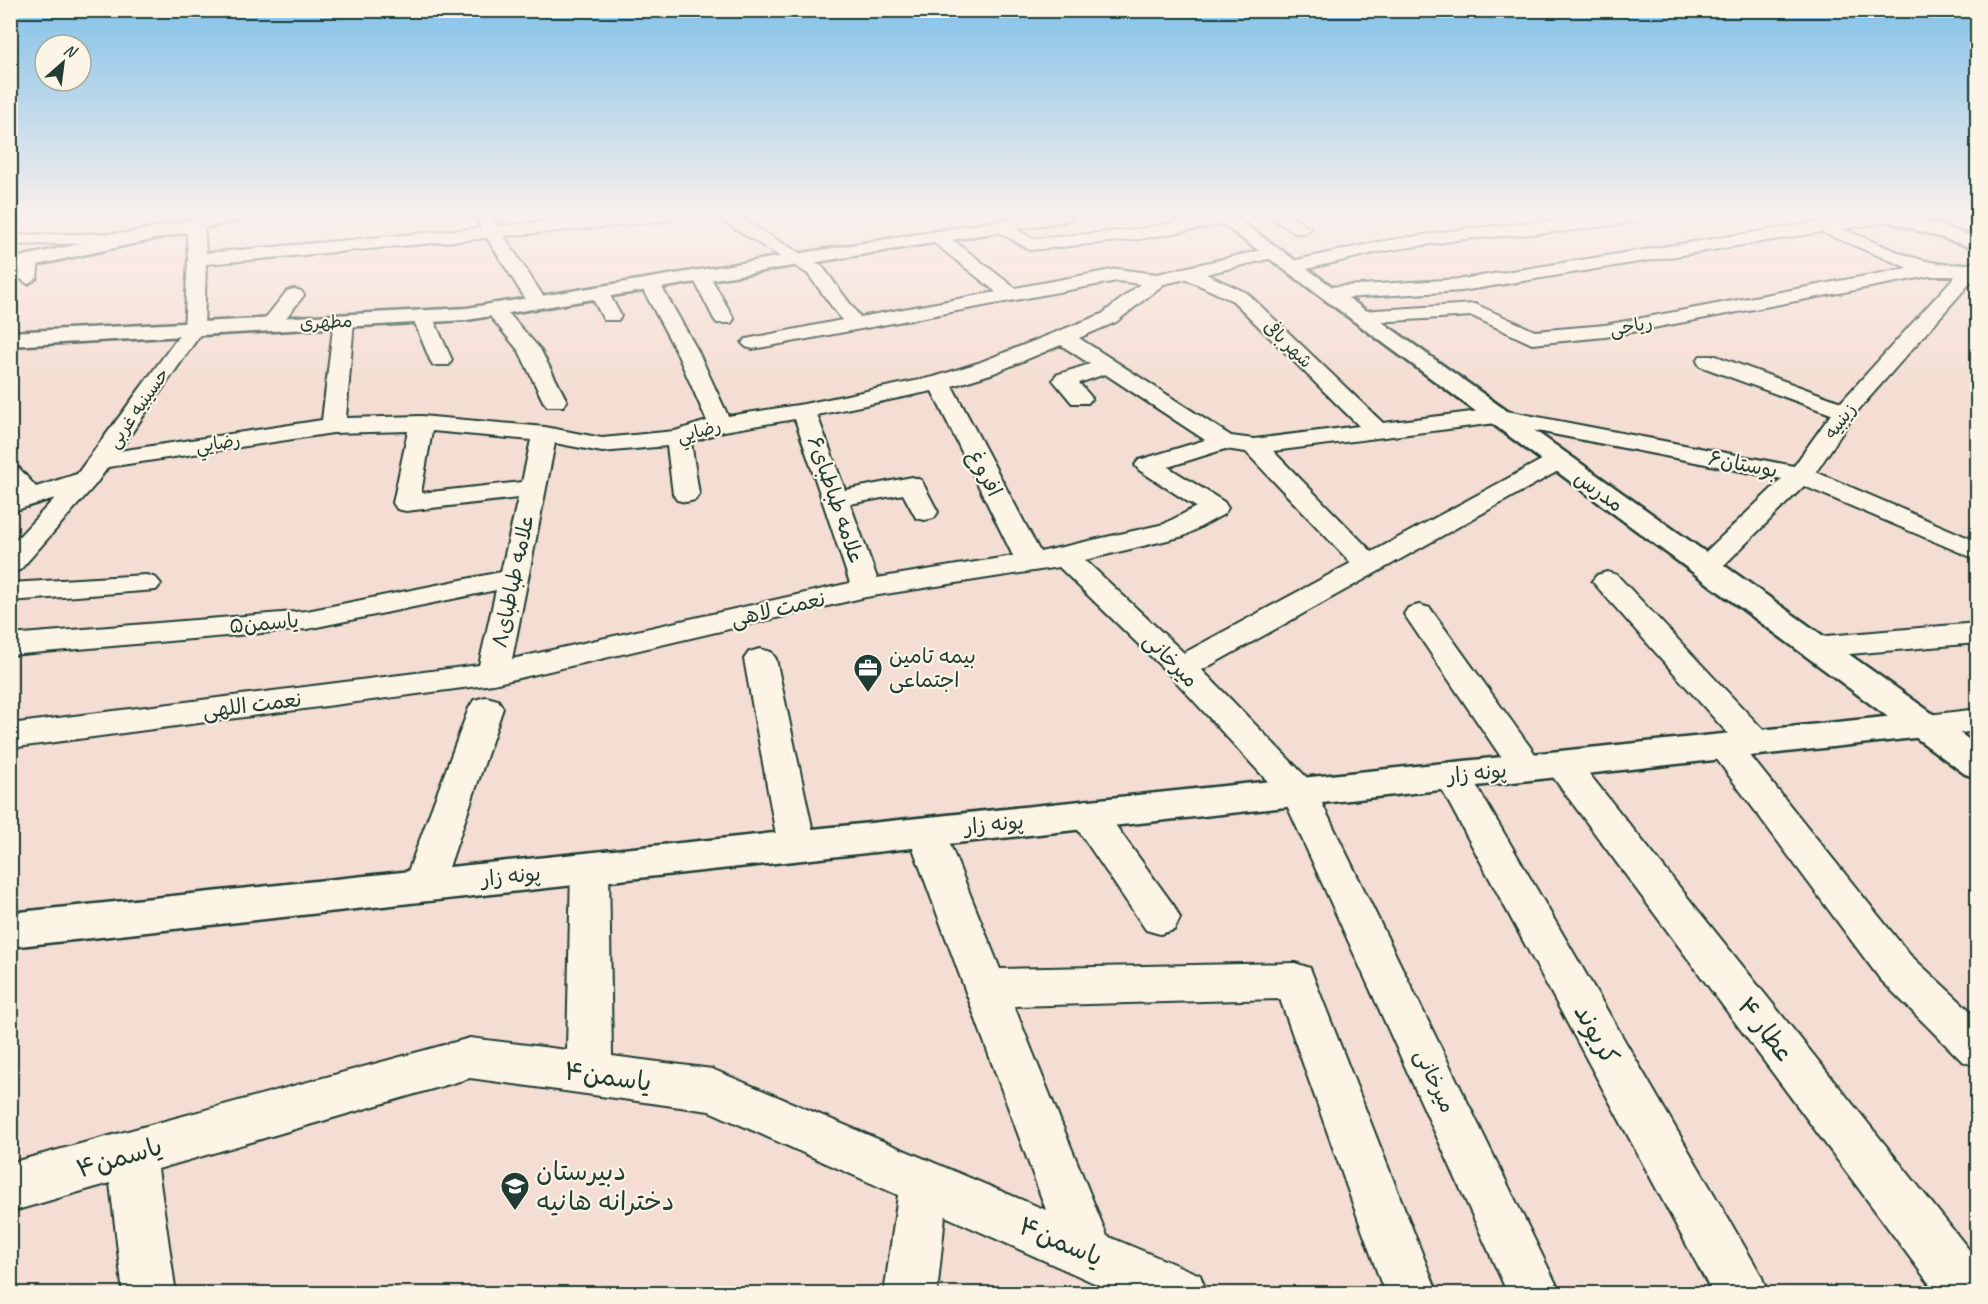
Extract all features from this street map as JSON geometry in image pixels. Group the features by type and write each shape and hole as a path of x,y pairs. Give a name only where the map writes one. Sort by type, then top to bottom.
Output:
{"street":[{"path":"194,329 196,277"},
{"path":"521,277 537,302"},
{"name":"مطهری","path":"10,339 422,316 494,309 696,277"},
{"path":"701,277 724,319"},
{"path":"820,277 856,325"},
{"path":"989,277 1013,296"},
{"path":"753,343 1108,277"},
{"path":"1132,277 1157,280"},
{"name":"رضایي","path":"21,501 93,471 333,426 421,423 545,434 602,445 678,438 720,424 804,411 939,383 1109,318 1157,280 1171,277"},
{"name":"شهر بافی","path":"1197,277 1240,297 1378,431"},
{"name":"مدرس","path":"1304,277 1977,765"},
{"path":"1327,293 1462,285 1514,277"},
{"name":"ریاحی","path":"1360,317 1474,310 1532,338 1605,331 1893,277"},
{"name":"زینبیه","path":"1706,568 1801,475 1845,411 1967,277"},
{"path":"650,284 687,351 720,424"},
{"path":"599,292 611,316"},
{"path":"270,325 294,296"},
{"path":"494,309 529,349 555,401"},
{"path":"422,316 441,360"},
{"path":"333,426 344,321"},
{"name":"حسینیه غربی","path":"10,564 93,471 194,329"},
{"path":"1063,337 1107,366 1239,444 1369,565"},
{"path":"1708,361 1845,411"},
{"path":"1080,398 1064,380 1107,366"},
{"name":"افروغ","path":"939,383 1031,563"},
{"name":"علامه طباطبای۶","path":"804,411 866,588"},
{"path":"1065,557 1174,530 1215,508 1148,465 1239,444 1378,431 1496,416"},
{"name":"بوستان۶","path":"1496,416 1801,475 1977,551"},
{"name":"علامه طباطبای۸","path":"421,423 406,503 533,488"},
{"name":"علامه طباطبای۸","path":"423,885 489,691 545,434"},
{"path":"678,438 686,494"},
{"path":"1181,668 1558,461"},
{"path":"10,473 21,501"},
{"path":"836,499 912,485 925,512"},
{"name":"نعمت لاهی","path":"489,691 866,588 1065,557"},
{"name":"میرخانی","path":"1065,557 1181,668 1299,792 1535,1293"},
{"name":"یاسمن۵","path":"10,645 307,620 514,578"},
{"path":"1607,580 1740,745 1895,967 1977,1047"},
{"path":"10,592 146,584"},
{"name":"عطار ۴","path":"1419,614 1544,765 1970,1293"},
{"path":"1815,647 1977,633"},
{"path":"760,659 797,846"},
{"name":"نعمت اللهی","path":"10,736 489,691"},
{"name":"پونه زار","path":"10,930 1977,720"},
{"name":"کریوند","path":"1452,775 1742,1293"},
{"path":"1087,814 1160,918"},
{"path":"926,832 988,988 1088,1253"},
{"path":"589,1074 591,868"},
{"path":"988,988 1294,981 1413,1293"},
{"name":"یاسمن۴","path":"10,1188 470,1058 712,1090 1181,1293"},
{"path":"131,1153 150,1293"},
{"path":"910,1293 924,1182"}],"place":[{"name":"بیمه تامین اجتماعی","path":"868,694"},
{"name":"دبیرستان دخترانه هانیه","path":"515,1212"}]}
